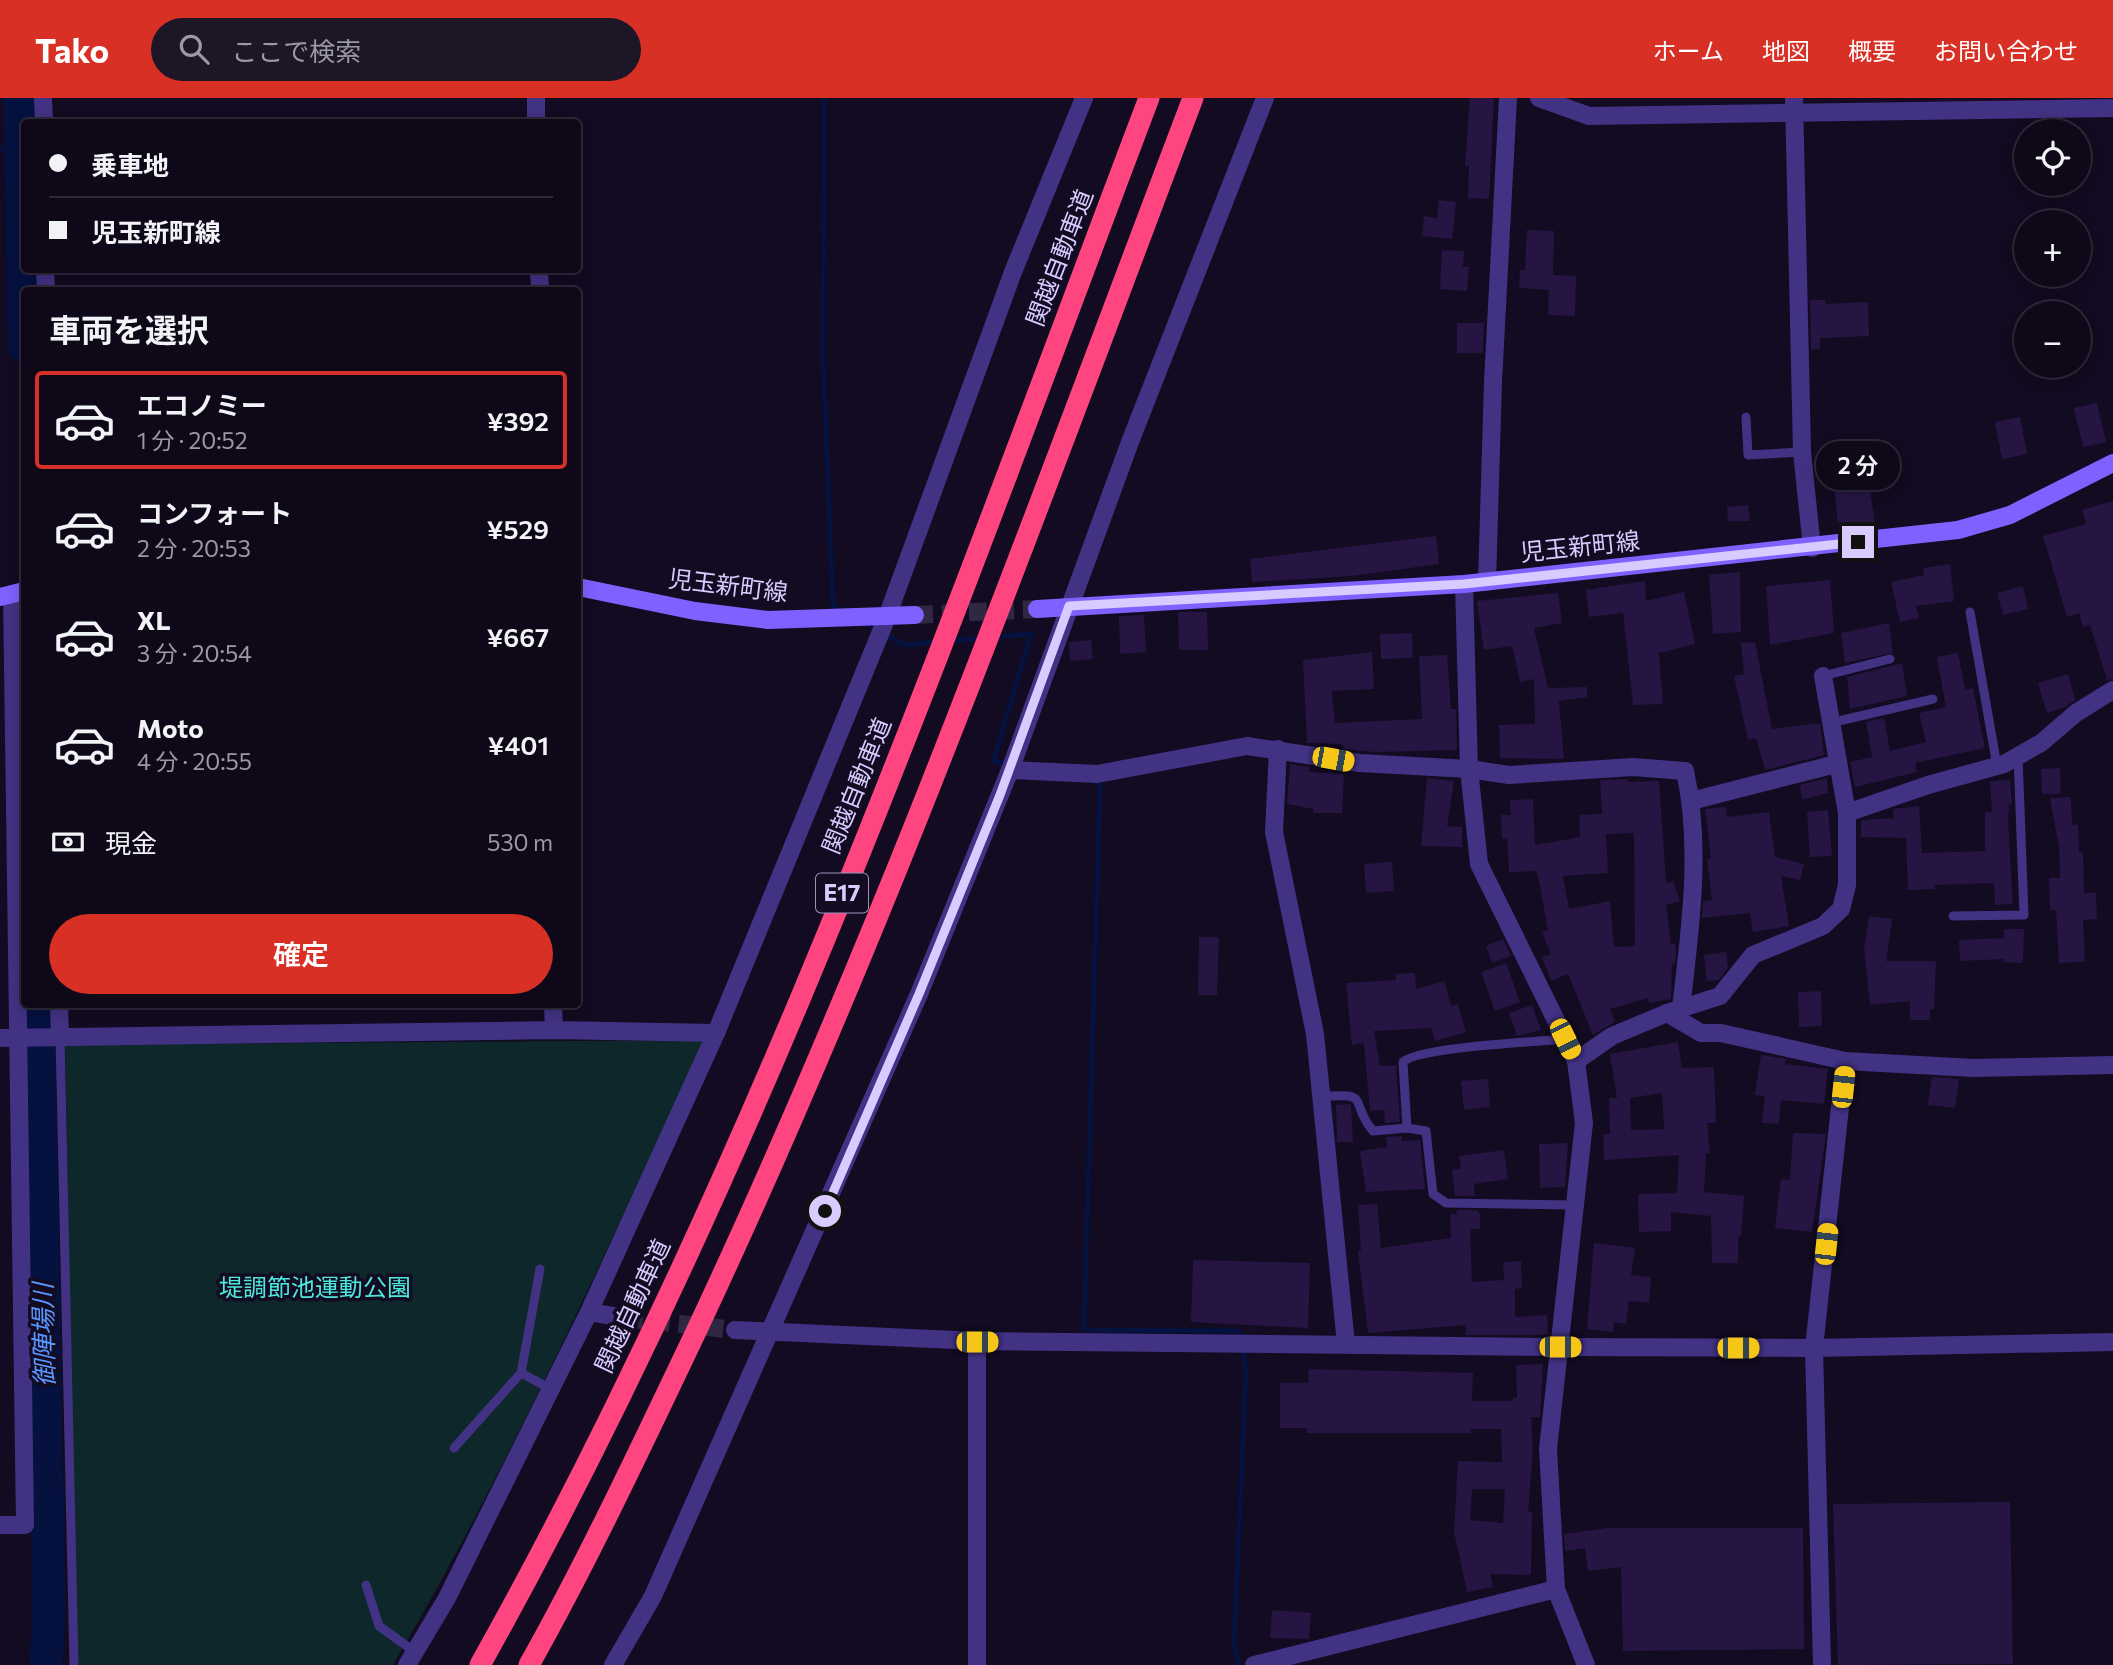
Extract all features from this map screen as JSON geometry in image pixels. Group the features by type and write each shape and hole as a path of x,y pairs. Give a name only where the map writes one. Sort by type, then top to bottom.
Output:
{"highway":[{"name":"関越自動車道","path":"480,1665 566,1506 626,1382 789,1020 912,720 1149,98"},
{"name":"E17","path":"528,1665 606,1518 664,1399 773,1164 826,1040 951,735 1193,98"}],"main road":[{"name":"児玉新町線","path":"1037,608 1464,584 1812,548 1985,524 2038,503 2113,463"},
{"name":"児玉新町線","path":"581,587 695,611 768,620 915,615"}],"street":[{"path":"43,98 44,119"},
{"path":"536,98 536,119"},
{"path":"411,1658 447,1598 589,1312 716,1033 887,617 1013,272 1084,98"},
{"path":"613,1665 653,1596 772,1332 919,994 1010,770 1069,606 1265,98"},
{"path":"1487,582 1493,382 1508,98"},
{"path":"1539,98 1560,102 1589,116 1794,105 2113,108"},
{"path":"1794,105 1802,453 1812,548"},
{"path":"1464,584 1469,769 1479,864 1576,1061 1584,1123 1548,1449 1556,1589 1586,1665"},
{"path":"0,1525 26,1525 8,865 12,594"},
{"path":"1576,1061 1612,1035 1720,996 1753,955 1823,926 1841,909 1847,885 1847,813 1836,764 1823,676"},
{"path":"1847,813 1997,766 2041,743 2076,713 2113,690"},
{"path":"1010,770 1097,774 1247,746 1360,764 1469,769 1509,775 1633,767 1685,771 1692,801 1692,916 1674,1011"},
{"path":"1278,750 1274,832 1315,1034 1346,1344"},
{"path":"1692,801 1836,764"},
{"path":"57,1037 59,1008"},
{"path":"553,1008 554,1030"},
{"path":"1674,1011 1701,1033 1721,1033 1845,1061 1973,1068 2113,1065"},
{"path":"14,1038 554,1030 716,1033"},
{"path":"1822,1665 1814,1348 1845,1061"},
{"path":"589,1312 625,1318"},
{"path":"735,1330 977,1342 1814,1348 2113,1342"},
{"path":"976,1665 977,1342"},
{"path":"1254,1665 1556,1589"}],"lane":[{"path":"1746,417 1748,455 1802,453"},
{"path":"1970,612 1997,766"},
{"path":"1823,676 1890,659"},
{"path":"1830,723 1933,699"},
{"path":"1953,916 2024,915 2018,756"},
{"path":"57,1037 74,1665"},
{"path":"1407,1128 1403,1062 1409,1056 1565,1039"},
{"path":"1321,1097 1351,1094 1359,1099 1367,1124 1373,1131 1407,1128 1426,1131 1433,1194 1446,1203 1573,1205"},
{"path":"454,1447 521,1373 540,1269"},
{"path":"521,1373 551,1389"},
{"path":"366,1585 379,1626 411,1658"}],"green space":[{"name":"堤調節池運動公園","path":"705,1040 517,1435 478,1512 393,1665 77,1665 65,1045"}],"building":[{"path":"1470,98 1494,98 1489,199 1468,198 1469,166 1465,166"},
{"path":"1439,200 1456,202 1452,239 1422,236 1424,216 1437,218"},
{"path":"1527,230 1554,231 1553,275 1576,276 1575,316 1548,315 1549,290 1519,288 1520,270 1525,270"},
{"path":"1442,250 1464,251 1463,267 1469,267 1467,291 1440,289"},
{"path":"1810,300 1825,300 1825,304 1868,302 1869,336 1820,338 1820,349 1811,350"},
{"path":"1457,323 1484,323 1483,353 1457,353"},
{"path":"2097,403 2106,442 2083,447 2074,408"},
{"path":"2020,417 2027,454 2002,459 1995,422"},
{"path":"1864,447 1875,525 1838,528 1835,492 1847,491 1842,449"},
{"path":"2113,501 2113,679 2107,680 2090,625 2083,627 2079,613 2067,617 2043,536 2086,524 2082,510"},
{"path":"1748,505 1750,521 1728,521 1727,507"},
{"path":"1436,536 1439,564 1352,576 1252,582 1250,559"},
{"path":"1950,564 1954,601 1916,606 1919,618 1900,622 1891,582 1924,575 1923,568"},
{"path":"1740,572 1741,632 1713,634 1709,575"},
{"path":"1830,580 1834,633 1770,645 1766,586"},
{"path":"1645,581 1646,601 1684,592 1695,644 1659,653 1663,704 1633,705 1623,613 1589,617 1586,590"},
{"path":"2023,586 2028,609 2003,615 1997,593"},
{"path":"1558,593 1562,623 1534,628 1548,688 1587,687 1587,697 1559,701 1564,759 1500,758 1499,725 1535,724 1534,679 1520,682 1512,646 1484,650 1477,601"},
{"path":"1178,612 1207,612 1208,650 1179,650"},
{"path":"1144,615 1146,652 1120,654 1119,616"},
{"path":"1889,623 1893,653 1845,663 1841,633"},
{"path":"1412,633 1413,658 1381,659 1380,634"},
{"path":"1091,640 1093,659 1070,661 1069,642"},
{"path":"1755,642 1772,729 1820,723 1824,755 1765,770 1756,738 1748,740 1734,676 1744,674 1741,643"},
{"path":"1372,652 1374,689 1332,691 1335,723 1422,719 1419,656 1447,655 1451,709 1456,709 1457,750 1375,752 1343,749 1342,744 1307,743 1303,660"},
{"path":"1958,653 1965,690 1973,688 1985,748 1915,763 1917,772 1855,787 1850,762 1872,757 1866,722 1884,718 1890,751 1926,742 1919,713 1946,707 1937,657"},
{"path":"1902,663 1907,696 1850,709 1847,677"},
{"path":"2068,674 2075,700 2065,707 2047,713 2038,683"},
{"path":"1290,764 1310,767 1309,772 1344,774 1342,813 1313,813 1314,809 1287,804"},
{"path":"2060,768 2061,794 2042,794 2041,769"},
{"path":"1427,778 1454,781 1447,826 1462,827 1462,847 1421,846"},
{"path":"1827,778 1828,793 1802,800 1800,785"},
{"path":"1600,780 1659,781 1666,883 1673,881 1680,901 1666,905 1671,944 1675,944 1676,952 1675,963 1672,964 1671,999 1649,1003 1648,998 1610,1009 1615,1022 1593,1035 1568,974 1551,981 1542,957 1551,954 1542,932 1548,930 1537,871 1509,872 1507,838 1502,839 1501,815 1511,815 1510,800 1533,799 1535,845 1580,837 1579,815 1602,814","holes":["1634,833 1635,946 1614,947 1610,901 1569,909 1563,876 1608,873 1606,834"]},
{"path":"2010,780 2012,804 2009,805 2008,822 2013,904 1995,905 1994,883 1935,885 1935,889 1908,890 1906,838 1861,837 1861,820 1894,818 1893,809 1919,806 1922,853 1985,851 1985,812 1992,812 1990,781"},
{"path":"2071,797 2072,825 2078,824 2079,852 2083,852 2084,893 2096,893 2097,919 2083,920 2085,962 2059,963 2056,910 2050,910 2049,878 2060,878 2059,847 2050,798"},
{"path":"1726,807 1727,817 1769,812 1775,857 1804,864 1800,880 1781,876 1789,926 1753,932 1750,913 1702,918 1703,901 1712,900 1707,859 1711,859 1705,809"},
{"path":"1828,810 1832,856 1810,857 1807,812"},
{"path":"1392,862 1394,891 1366,893 1364,864"},
{"path":"1869,916 1892,919 1886,961 1936,961 1934,1009 1930,1009 1930,1020 1910,1020 1910,1001 1870,1005 1864,949"},
{"path":"2004,929 2024,929 2023,963 2004,962 2004,959 1960,961 1959,940 2004,938"},
{"path":"1199,937 1219,937 1217,995 1198,995"},
{"path":"1503,939 1511,956 1492,963 1486,946"},
{"path":"1726,952 1728,968 1719,980 1707,981 1704,955"},
{"path":"1506,963 1520,1002 1495,1011 1481,972"},
{"path":"1415,973 1416,989 1444,981 1451,1006 1458,1004 1466,1032 1435,1041 1431,1028 1374,1031 1380,1066 1396,1065 1400,1122 1385,1123 1384,1110 1370,1111 1364,1043 1352,1045 1346,983 1396,980 1396,974"},
{"path":"1821,991 1822,1026 1799,1027 1798,992"},
{"path":"1532,1005 1541,1030 1517,1036 1509,1013"},
{"path":"1678,1042 1682,1068 1714,1067 1716,1123 1707,1123 1710,1153 1706,1154 1704,1192 1744,1196 1741,1236 1738,1236 1738,1263 1712,1263 1711,1216 1671,1212 1671,1231 1639,1232 1638,1194 1677,1193 1679,1155 1604,1160 1603,1134 1610,1134 1609,1098 1617,1098 1610,1054","holes":["1662,1093 1664,1129 1631,1130 1630,1098"]},
{"path":"1761,1055 1786,1059 1785,1064 1828,1069 1824,1104 1781,1100 1779,1124 1762,1123 1765,1096 1755,1095"},
{"path":"1932,1077 1959,1079 1955,1108 1928,1105"},
{"path":"1488,1079 1490,1107 1464,1110 1461,1081"},
{"path":"1351,1104 1353,1142 1337,1142 1336,1105"},
{"path":"1793,1133 1826,1134 1812,1232 1775,1228 1781,1179 1790,1180"},
{"path":"1402,1136 1402,1141 1420,1140 1425,1189 1366,1192 1360,1151 1387,1147 1386,1137"},
{"path":"1568,1143 1565,1187 1540,1188 1539,1144"},
{"path":"1504,1150 1508,1179 1474,1184 1475,1196 1455,1196 1452,1170 1461,1169 1459,1156"},
{"path":"1377,1204 1381,1248 1451,1238 1450,1214 1457,1214 1456,1210 1477,1210 1480,1214 1480,1229 1470,1229 1472,1282 1504,1280 1503,1262 1521,1261 1522,1288 1515,1289 1515,1317 1547,1315 1548,1335 1466,1335 1466,1325 1368,1333 1358,1251 1361,1250 1358,1205"},
{"path":"1594,1243 1635,1248 1631,1275 1651,1277 1649,1303 1629,1301 1626,1324 1614,1322 1613,1332 1587,1329"},
{"path":"1193,1260 1310,1263 1308,1328 1191,1322"},
{"path":"1543,1364 1540,1417 1531,1417 1533,1448 1528,1511 1532,1512 1531,1575 1490,1574 1493,1587 1467,1592 1454,1532 1458,1461 1502,1462 1501,1429 1471,1429 1471,1433 1307,1433 1307,1428 1280,1428 1280,1383 1308,1383 1309,1369 1473,1373 1472,1401 1513,1401 1513,1398 1517,1398 1516,1365","holes":["1472,1489 1505,1489 1503,1523 1470,1520"]},
{"path":"2010,1502 2013,1664 1838,1665 1833,1504"},
{"path":"1607,1528 1803,1528 1804,1649 1623,1651 1621,1567 1588,1571 1585,1548 1565,1551 1564,1534"},
{"path":"1272,1610 1311,1613 1309,1639 1270,1638"}],"waterway":[{"name":"御陣場川","path":"20,98 21,160"},
{"path":"824,98 823,357 833,606 842,611"},
{"path":"0,149 21,149"},
{"name":"御陣場川","path":"23,273 23,287"},
{"path":"863,622 905,645 938,642"},
{"path":"993,637 1031,634 993,762 1011,763"},
{"path":"948,641 984,638"},
{"path":"1094,781 1100,784 1084,1330 1239,1331 1246,1370 1234,1645 1239,1665"},
{"name":"御陣場川","path":"38,1008 49,1606 46,1665"}],"tunnel":[{"path":"915,615 1037,609"},
{"path":"625,1318 735,1330"}],"route":[{"path":"825,1211 919,994 1000,795 1069,606 1464,584 1858,542"}]}
